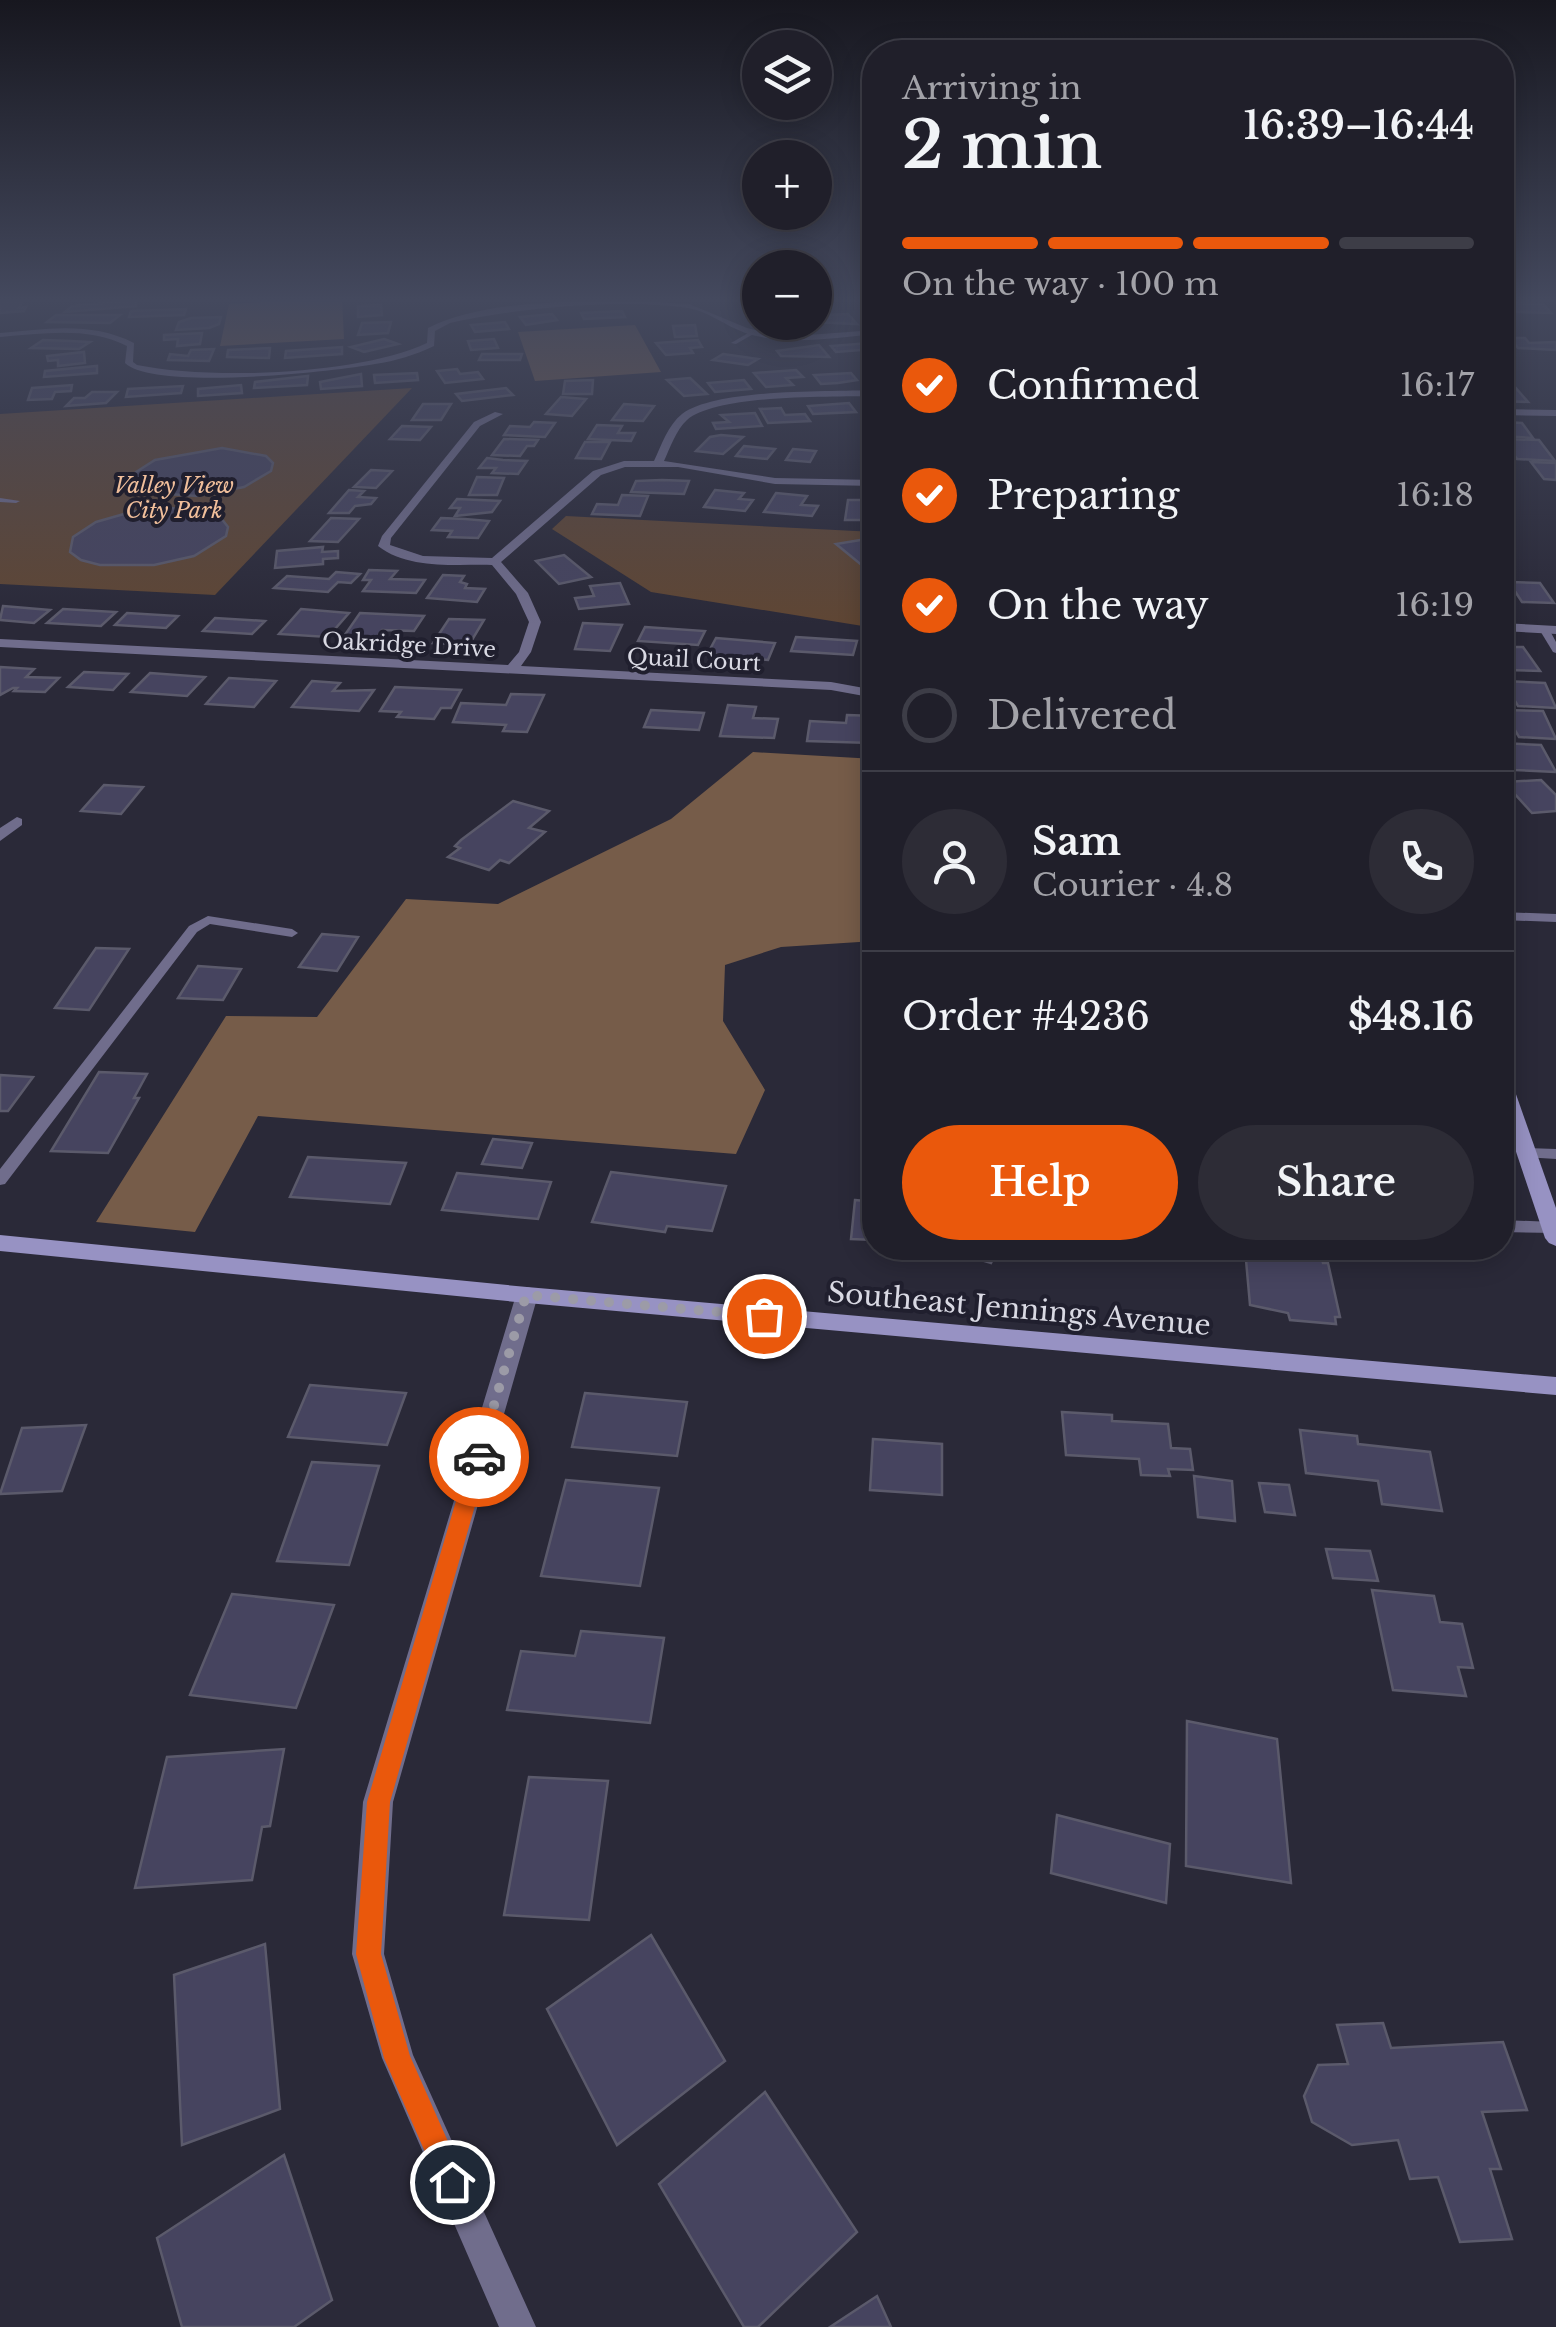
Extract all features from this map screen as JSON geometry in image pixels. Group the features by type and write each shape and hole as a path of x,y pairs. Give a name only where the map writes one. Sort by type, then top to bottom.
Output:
{"main road":[{"path":"1514,1115 1554,1233"},
{"name":"Southeast Jennings Avenue","path":"0,1243 526,1295 1556,1386"}],"street":[{"path":"658,462 683,417 717,407"},
{"path":"1514,413 1555,415"},
{"path":"498,414 477,424 386,538 384,546 393,553 412,557 495,562 596,473 624,464 658,462 756,479 862,483"},
{"name":"Oakridge Drive","path":"0,643 511,670 526,652 535,622 522,593 495,562"},
{"path":"1514,628 1550,630"},
{"name":"Quail Court","path":"511,670 831,686 862,692"},
{"path":"0,836 16,822"},
{"path":"518,2327 398,2058 368,1954 378,1802 526,1295"}],"lane":[{"path":"0,500 16,501"},
{"path":"1550,630 1556,650"},
{"path":"1514,916 1556,918"},
{"path":"0,1180 193,929 208,920 292,933"},
{"path":"1527,1153 1556,1154"},
{"path":"1514,1228 1554,1233"}],"green space":[{"name":"Valley View City Park","path":"117,407 394,407 215,595 0,584 0,414"},
{"path":"566,516 862,531 862,626 651,592 552,529"}],"shaded area":[{"path":"753,752 862,758 862,942 781,947 725,965 723,1021 765,1090 736,1154 258,1116 195,1232 96,1222 226,1016 317,1017 406,899 498,904 671,819"}],"building":[{"path":"421,407 449,407 441,420 412,420"},
{"path":"553,407 580,407 572,416 546,414"},
{"path":"622,407 654,407 643,421 612,420"},
{"path":"808,407 852,407 856,412 813,414"},
{"path":"781,408 785,415 805,414 810,421 768,423 760,409"},
{"path":"755,413 762,426 716,429 713,423 729,422 721,415"},
{"path":"534,422 555,423 545,437 504,435 510,426 530,427"},
{"path":"1514,423 1522,423 1533,438 1514,437"},
{"path":"597,425 622,426 618,433 635,433 631,441 588,439"},
{"path":"402,426 431,427 420,440 390,439"},
{"path":"710,437 743,437 723,454 696,451"},
{"path":"504,439 538,440 520,456 492,455"},
{"path":"1514,439 1539,440 1555,461 1517,459"},
{"path":"585,442 610,442 601,459 576,458"},
{"path":"744,446 775,449 767,459 736,456"},
{"path":"222,448 266,456 273,463 271,471 244,487 197,496 153,493 133,480 136,472 155,460"},
{"path":"793,449 816,451 810,462 786,460"},
{"path":"487,458 527,461 518,474 492,473 496,468 479,468"},
{"path":"1531,462 1556,463 1556,480 1544,479"},
{"path":"371,470 392,471 376,488 354,487"},
{"path":"477,477 504,478 497,495 469,495"},
{"path":"636,481 689,481 684,494 631,492"},
{"path":"349,490 364,491 358,497 376,498 371,504 355,506 349,513 329,513"},
{"path":"715,490 744,493 739,499 753,500 745,511 704,507"},
{"path":"776,493 807,496 801,505 818,506 812,516 764,512"},
{"path":"622,495 648,496 640,516 592,514 597,504 618,505"},
{"path":"457,499 500,501 492,512 455,516 460,508 450,508"},
{"path":"848,500 862,500 862,520 845,520"},
{"path":"171,508 221,518 228,527 226,536 194,556 154,565 100,565 70,552 73,537 96,522 131,512"},
{"path":"331,518 359,519 338,542 310,541"},
{"path":"441,518 489,521 478,538 448,537 452,531 432,530"},
{"path":"862,540 862,565 836,544"},
{"path":"323,547 322,552 338,551 338,558 323,559 323,564 275,568 277,551"},
{"path":"564,555 591,577 559,584 536,561"},
{"path":"369,570 397,571 390,579 425,580 416,593 363,591 371,580 363,580"},
{"path":"336,572 360,574 351,583 338,582 328,592 274,588 287,576 329,579"},
{"path":"443,575 464,576 460,582 467,584 465,588 485,589 477,602 427,598"},
{"path":"1514,582 1540,583 1554,603 1522,602"},
{"path":"620,583 629,604 579,609 575,598 594,596 590,586"},
{"path":"3,606 50,610 34,623 0,620"},
{"path":"63,609 116,612 101,626 47,623"},
{"path":"301,609 349,613 328,637 279,634"},
{"path":"127,613 178,616 166,628 115,625"},
{"path":"360,613 424,616 414,631 382,630 375,640 342,639"},
{"path":"215,618 265,621 252,634 203,631"},
{"path":"449,619 484,620 469,645 433,643"},
{"path":"583,623 622,625 610,651 575,649"},
{"path":"645,627 705,631 698,645 638,641"},
{"path":"796,637 857,641 853,655 791,651"},
{"path":"716,638 775,643 768,660 708,653"},
{"path":"1514,647 1523,647 1540,671 1514,670"},
{"path":"0,667 34,669 26,677 59,678 45,692 13,688 0,695"},
{"path":"84,672 128,674 113,690 68,687"},
{"path":"150,673 205,677 187,696 131,692"},
{"path":"229,678 276,681 254,707 206,704"},
{"path":"312,681 340,683 333,691 374,690 359,711 292,707"},
{"path":"1514,682 1545,683 1556,708 1518,706"},
{"path":"395,687 461,690 451,708 441,708 434,719 397,717 401,712 380,711"},
{"path":"511,694 544,695 527,732 503,731 506,725 453,722 461,703 506,705"},
{"path":"728,705 756,707 753,718 778,719 774,738 720,736"},
{"path":"651,710 704,713 699,730 644,727"},
{"path":"1514,710 1543,711 1556,739 1519,737 1514,729"},
{"path":"847,715 862,716 862,743 807,741 810,721 846,723"},
{"path":"1514,744 1541,745 1556,772 1515,770"},
{"path":"1541,780 1556,795 1556,811 1532,813 1514,793 1514,781"},
{"path":"104,785 143,787 121,814 81,811"},
{"path":"513,801 549,811 529,828 545,832 509,863 500,860 489,870 448,857 460,848 455,846 461,840"},
{"path":"322,934 358,937 337,971 299,967"},
{"path":"96,948 129,949 89,1010 55,1008"},
{"path":"198,966 241,969 223,1000 178,998"},
{"path":"99,1072 147,1074 134,1098 139,1098 108,1153 51,1151"},
{"path":"0,1075 33,1077 8,1111 0,1111"},
{"path":"493,1139 532,1143 522,1168 482,1164"},
{"path":"308,1157 406,1163 390,1204 290,1197"},
{"path":"611,1172 726,1186 712,1231 667,1226 665,1232 592,1222"},
{"path":"457,1173 551,1182 538,1219 442,1210"},
{"path":"855,1200 862,1201 862,1239 851,1239"},
{"path":"1246,1260 1328,1263 1340,1317 1335,1317 1336,1324 1290,1320 1288,1313 1250,1305"},
{"path":"310,1385 406,1393 387,1445 288,1437"},
{"path":"585,1393 687,1402 677,1456 572,1447"},
{"path":"1062,1412 1112,1415 1112,1421 1168,1424 1171,1448 1190,1449 1193,1470 1168,1469 1170,1476 1141,1475 1139,1459 1066,1455"},
{"path":"86,1425 62,1491 0,1494 22,1428"},
{"path":"1300,1430 1357,1436 1358,1444 1430,1452 1442,1511 1382,1504 1378,1481 1306,1473"},
{"path":"873,1439 942,1444 942,1495 870,1490"},
{"path":"312,1462 379,1466 349,1565 277,1561"},
{"path":"1194,1476 1232,1481 1235,1521 1198,1517"},
{"path":"566,1480 659,1488 640,1586 541,1576"},
{"path":"1259,1483 1289,1485 1295,1515 1265,1512"},
{"path":"1326,1549 1370,1551 1378,1581 1333,1578"},
{"path":"1372,1590 1434,1596 1440,1622 1462,1624 1473,1668 1458,1667 1466,1696 1393,1690"},
{"path":"232,1594 334,1605 296,1708 190,1695"},
{"path":"581,1631 664,1638 650,1723 507,1710 521,1651 575,1656"},
{"path":"1187,1721 1277,1739 1291,1883 1186,1866"},
{"path":"284,1749 270,1826 262,1827 252,1880 135,1888 167,1757"},
{"path":"529,1777 608,1781 589,1920 504,1915"},
{"path":"1057,1815 1170,1844 1166,1903 1051,1873"},
{"path":"651,1935 725,2061 617,2145 547,2009"},
{"path":"265,1944 280,2109 182,2145 174,1975"},
{"path":"1383,2023 1391,2048 1503,2042 1527,2110 1482,2112 1501,2169 1490,2169 1512,2239 1460,2242 1438,2177 1410,2179 1398,2140 1352,2145 1312,2122 1304,2096 1318,2065 1348,2064 1337,2025"},
{"path":"765,2092 857,2232 758,2327 744,2327 659,2184"},
{"path":"284,2155 332,2300 294,2327 182,2327 157,2238"},
{"path":"877,2296 891,2327 830,2327"}],"way so far":[{"path":"479,1457 526,1295 764,1316"}],"route":[{"path":"452,2182 398,2058 368,1954 378,1802 479,1457"}]}
